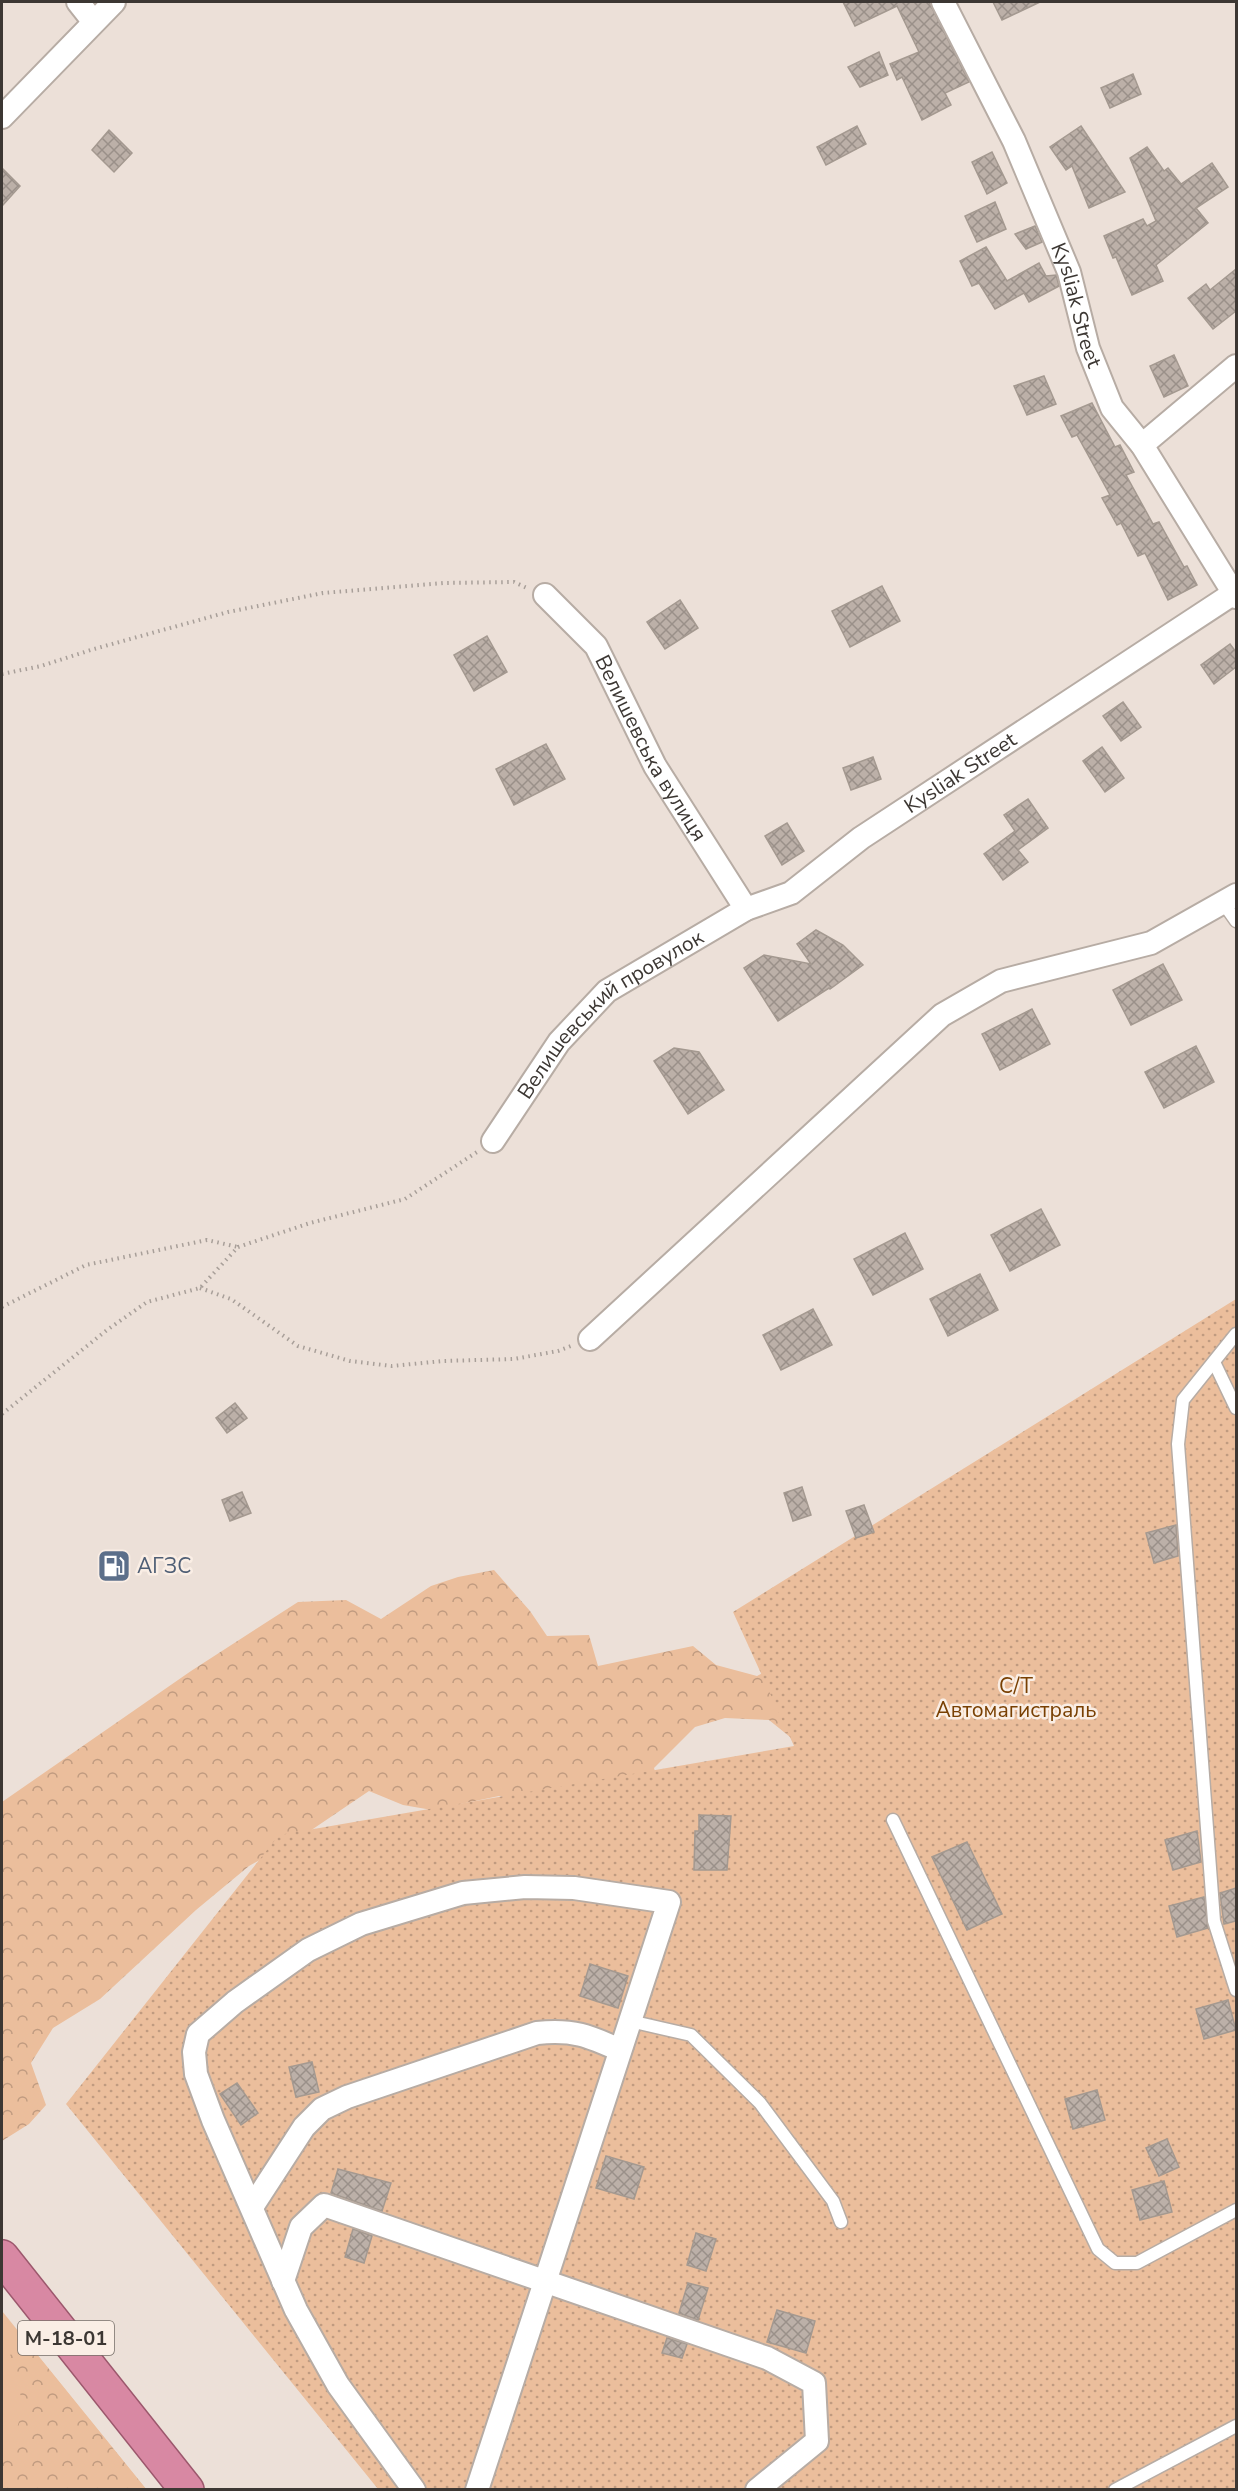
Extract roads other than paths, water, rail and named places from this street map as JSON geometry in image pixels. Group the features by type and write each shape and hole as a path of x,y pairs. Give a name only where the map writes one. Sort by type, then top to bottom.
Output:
{"highway":[{"name":"М-18-01","path":"2,2257 187,2490"}],"street":[{"path":"78,2 93,21"},
{"path":"2,117 114,2"},
{"name":"Kysliak Street","path":"746,909 791,892 861,838 1235,595 1142,445 1112,408 1088,348 1069,272 1014,141 943,2"},
{"path":"1142,445 1236,366"},
{"name":"Велишевська вулиця","path":"544,595 597,645 655,766 746,909"},
{"path":"590,1339 942,1015 1001,981 1151,943 1232,907"},
{"name":"Велишевський провулок","path":"493,1141 559,1042 607,991 746,909"},
{"path":"414,2490 339,2385 296,2310 196,2074 194,2052 198,2034 235,2002 308,1950 361,1924 463,1893 525,1887 574,1888 669,1902 477,2490"},
{"path":"252,2207 304,2127 322,2109 347,2097 537,2033 561,2030 591,2037 620,2050"},
{"path":"283,2281 301,2227 324,2205 767,2358 814,2383 817,2441 757,2490"}],"lane":[{"path":"1236,1334 1183,1400 1178,1444 1214,1921 1236,1990"},
{"path":"1214,1362 1236,1408"},
{"path":"893,1820 1098,2249 1114,2263 1137,2263 1236,2210"},
{"path":"630,2021 691,2035 760,2103 833,2200 841,2222"},
{"path":"1115,2490 1236,2426"}],"place":[{"name":"АГЗС","path":"114,1566"}],"park label":[{"name":"С/Т Автомагистраль","path":"1016,1698"}]}
